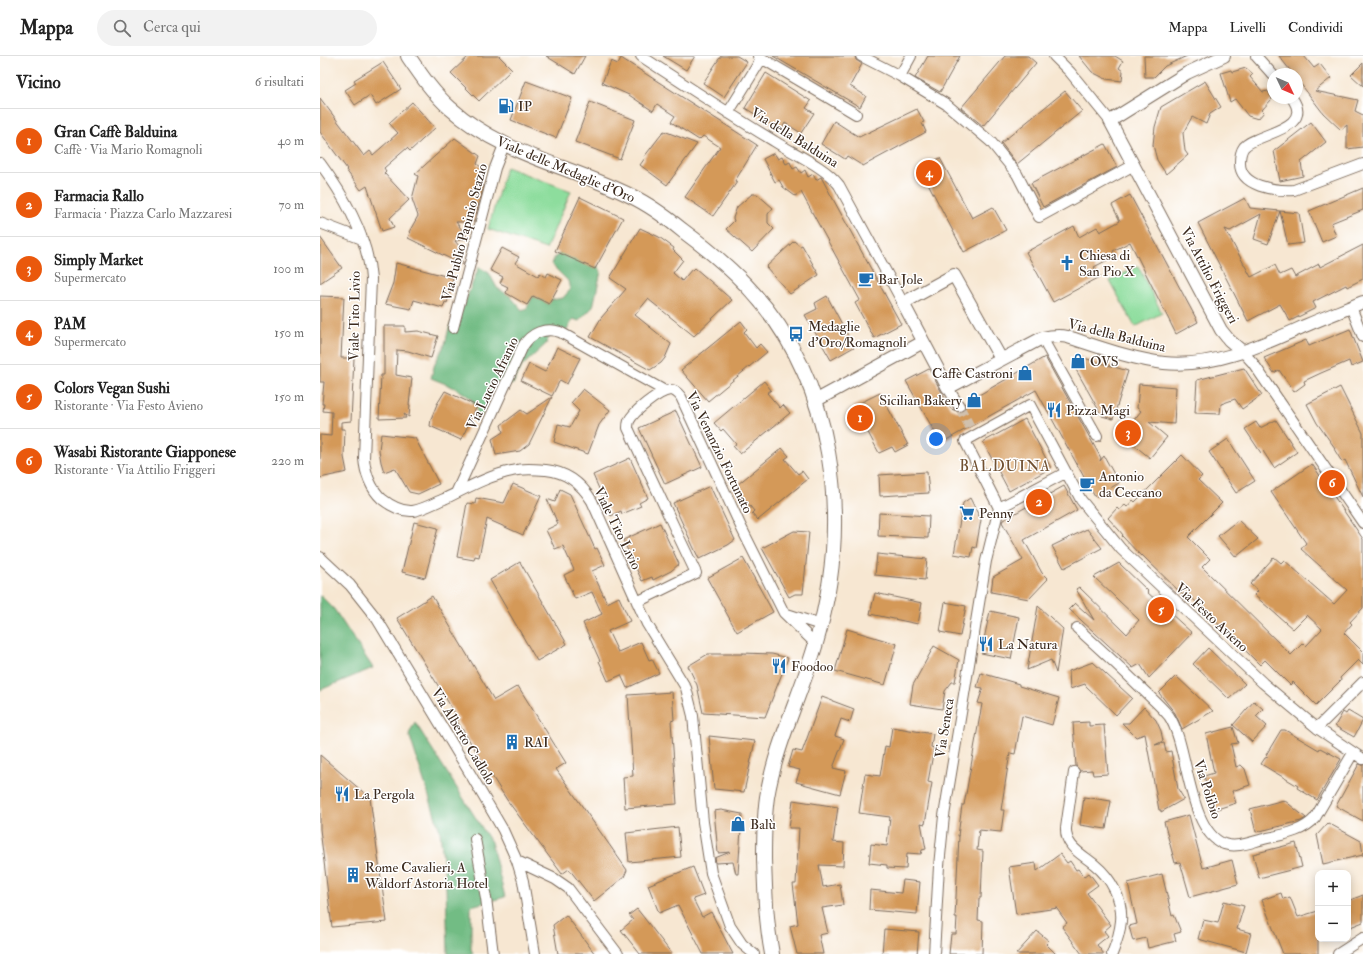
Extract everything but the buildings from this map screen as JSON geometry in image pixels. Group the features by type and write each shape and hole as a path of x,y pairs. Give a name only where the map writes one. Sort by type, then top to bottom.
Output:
{"main road":[{"name":"Viale delle Medaglie d'Oro","path":"408,56 428,85 448,106 479,130 504,145 607,184 631,196 659,213 708,250 746,284 787,336 800,361 821,418 829,458 834,522 831,572 821,625 816,644 779,746 766,804 764,829 765,894 772,954"}],"street":[{"name":"Via della Balduina","path":"641,56 835,180 903,304"},
{"path":"861,56 900,76 946,104 991,142 1017,174 1039,218 1134,165"},
{"path":"900,76 911,56"},
{"name":"Via Attilio Friggeri","path":"1054,56 1063,60 1110,121 1223,334 1253,363 1363,523"},
{"path":"1110,121 1187,72 1224,56"},
{"path":"1256,56 1267,68"},
{"path":"728,113 760,57 856,114"},
{"path":"1295,104 1297,113 1293,120 1285,128 1247,144 1242,150 1240,166 1242,171 1250,180 1256,184 1271,188 1294,190 1363,164"},
{"name":"Via Publio Papinio Stazio","path":"453,328 495,168 504,145"},
{"name":"Viale Tito Livio","path":"320,162 343,197 362,239 369,261 371,279 364,464 372,486 380,497 397,508 413,511 421,509 504,473 519,469 551,471 565,475 573,479 583,488 592,501 652,633 681,679 690,700 693,716 703,822 711,873 730,926 742,944 754,954"},
{"path":"320,223 362,239"},
{"path":"958,406 922,342 903,304 954,274 1001,360"},
{"name":"Via della Balduina","path":"948,388 1042,338 1064,336 1127,355 1166,363 1194,363 1243,352 1363,302"},
{"path":"1351,307 1363,337"},
{"name":"Via Lucio Afranio","path":"456,493 526,340 538,332 547,330 560,332 665,391"},
{"path":"1042,338 1098,436"},
{"path":"815,401 922,342"},
{"name":"Via Venanzio Fortunato","path":"637,602 696,573 628,428 629,421 634,414 650,400 665,391 675,391 680,397 739,523 784,613 816,644"},
{"name":"Via Festo Avieno","path":"999,508 965,441 973,431 1030,405 1065,473 1081,500 1121,549 1263,683 1317,728 1363,759"},
{"path":"999,508 1065,473"},
{"name":"Via Seneca","path":"934,954 939,866 944,816 986,561 999,508"},
{"name":"Via Alberto Cadlolo","path":"320,557 350,585 369,608 384,630 503,830 517,861 526,897 535,954"},
{"path":"784,613 821,625"},
{"name":"Via Polibio","path":"1077,628 1117,664 1162,708 1169,717 1174,727 1191,791 1206,828 1211,835 1224,844 1235,845 1248,843 1300,829 1309,824 1316,818 1353,753"},
{"path":"1317,728 1363,682"},
{"path":"1074,772 1066,837 1068,842 1075,850 1102,871 1117,896 1120,907 1121,921 1112,954"},
{"path":"475,839 486,898 493,954"},
{"path":"517,861 555,879 568,888 618,954"},
{"path":"1338,954 1363,938"}],"green space":[{"path":"506,167 571,191 546,249 488,229"},
{"path":"561,253 595,269 597,266 601,271 593,307 579,321 573,319 566,332 558,337 550,334 546,344 522,366 513,384 507,385 497,382 481,417 477,413 472,400 466,395 431,378 435,363 445,344 450,324 461,312 479,267 489,273 497,288 510,296 522,310 527,308 533,296 549,304 551,300 563,298 570,290 568,281 551,264 555,257"},
{"path":"1138,266 1162,313 1135,327 1110,281"},
{"path":"320,595 334,609 373,668 320,690"},
{"path":"415,722 491,842 505,897 471,906 471,949 473,954 448,954 446,888 440,831 409,734"}],"tunnel":[{"path":"959,406 970,427"}],"place":[{"name":"IP","path":"506,106"},
{"name":"PAM","path":"929,173"},
{"name":"Chiesa di San Pio X","path":"1067,263"},
{"name":"Bar Jole","path":"866,279"},
{"name":"Medaglie d'Oro/Romagnoli","path":"796,334"},
{"name":"OVS","path":"1078,361"},
{"name":"Caffè Castroni","path":"1025,373"},
{"name":"Sicilian Bakery","path":"974,400"},
{"name":"Pizza Magi","path":"1054,410"},
{"name":"Gran Caffè Balduina","path":"860,418"},
{"name":"Simply Market","path":"1128,433"},
{"name":"Wasabi Ristorante Giapponese","path":"1332,483"},
{"name":"Antonio da Ceccano","path":"1087,484"},
{"name":"Farmacia Rallo","path":"1039,502"},
{"name":"Penny","path":"967,513"},
{"name":"Colors Vegan Sushi","path":"1161,610"},
{"name":"La Natura","path":"986,644"},
{"name":"Foodoo","path":"779,666"},
{"name":"RAI","path":"512,742"},
{"name":"La Pergola","path":"342,794"},
{"name":"Balù","path":"738,824"},
{"name":"Rome Cavalieri, A Waldorf Astoria Hotel","path":"353,875"}],"district":[{"name":"BALDUINA","path":"1005,466"}]}
